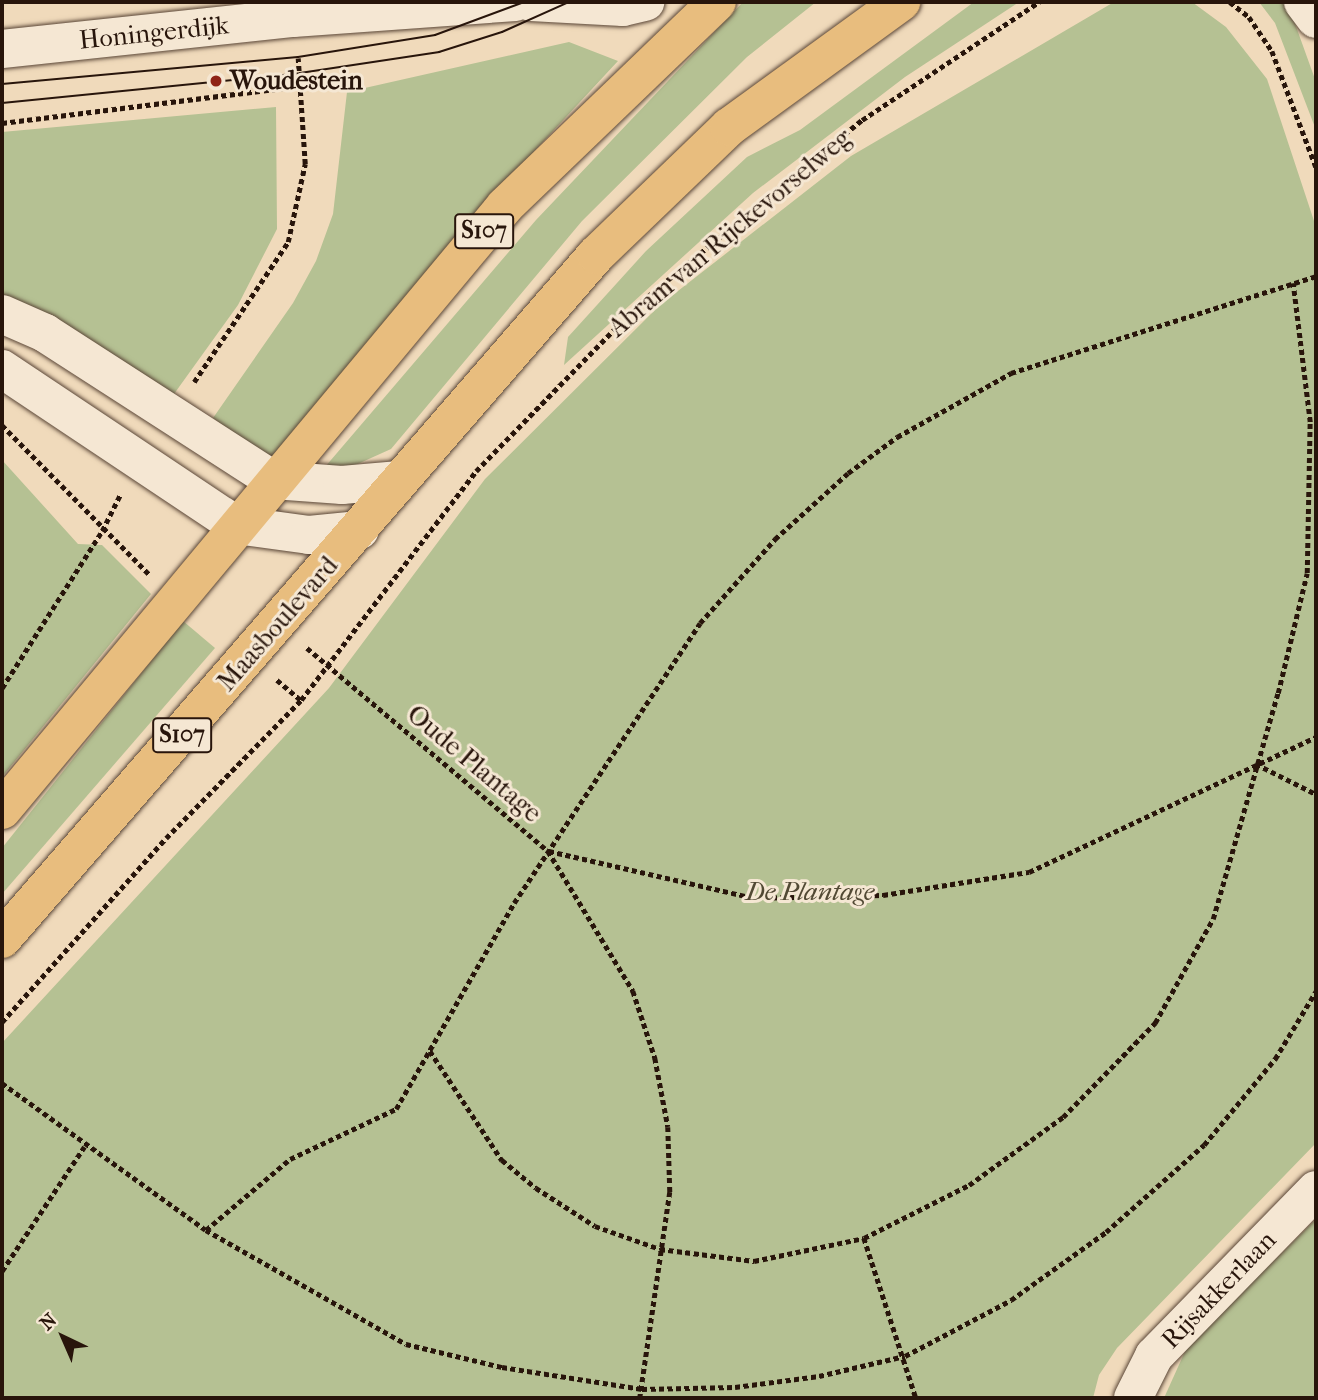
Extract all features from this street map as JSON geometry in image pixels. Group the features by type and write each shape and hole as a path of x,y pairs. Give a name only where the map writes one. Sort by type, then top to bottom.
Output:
{"main road":[{"name":"S107","path":"2,810 273,480 505,206 717,2"},
{"name":"S107","path":"360,530 400,480 596,255 729,127 901,2"},
{"name":"Maasboulevard","path":"2,939 360,530"}],"street":[{"name":"Honingerdijk","path":"2,49 293,18 515,2"},
{"path":"531,2 623,8 645,2"},
{"path":"1303,2 1316,19"},
{"path":"2,314 44,333 273,480 342,485 400,480"},
{"path":"2,369 141,459 236,525 309,535 360,530"},
{"name":"Rijsakkerlaan","path":"1133,1398 1154,1356 1316,1190"}],"path":[{"name":"Abram van Rijckevorselweg","path":"327,668 476,471 641,302 862,120 1039,2"},
{"path":"1230,2 1249,17 1272,51 1316,167"},
{"path":"172,414 288,243 305,164 301,86 293,18"},
{"path":"2,123 224,98 301,86"},
{"path":"548,851 719,597 848,473 897,437 1011,373 1316,276"},
{"path":"430,1051 502,1160 595,1226 660,1249 754,1261 864,1238 969,1185 1063,1117 1155,1024 1213,919 1256,765 1307,573 1310,422 1293,283"},
{"path":"2,425 103,531"},
{"path":"2,688 103,531 141,459"},
{"path":"2,1023 327,668"},
{"name":"Oude Plantage","path":"206,1230 289,1159 396,1109 514,903 548,851 327,668"},
{"path":"548,851 755,898 883,895 1029,872 1316,737"},
{"path":"1256,765 1316,794"},
{"path":"548,851 627,980 655,1058 668,1127 670,1192 640,1398"},
{"path":"2,1083 84,1147 206,1230 405,1344 502,1367 642,1390 807,1378 905,1356 1011,1300 1106,1232 1204,1145 1275,1059 1316,991"},
{"path":"2,1271 84,1147"},
{"path":"864,1238 905,1356 916,1398"}],"green space":[{"path":"743,2 816,2 747,57 582,221 391,449 351,467 319,474 536,220"},
{"path":"974,2 1019,2 905,77 753,193 564,365 568,337 646,251 747,157 800,130"},
{"name":"De Plantage","path":"1114,2 1192,2 1226,27 1267,79 1316,227 1316,1143 1117,1348 1099,1375 1093,1398 2,1398 2,1043 329,688 485,479 660,305 851,156"},
{"path":"1259,2 1286,2 1289,7 1316,82 1316,130 1275,23"},
{"path":"569,42 618,61 500,188 270,462 213,418 293,303 316,261 333,214 347,92"},
{"path":"276,107 277,229 238,305 174,394 90,341 2,301 2,132"},
{"path":"2,460 78,544 102,545 151,594 2,777"},
{"path":"183,621 215,648 2,894 2,848"},
{"path":"1316,1219 1316,1398 1164,1398 1187,1347"}],"tram line":[{"path":"2,84 298,57 435,35 524,2"},
{"path":"2,103 300,73 439,52 502,32 569,2"}],"place":[{"name":"Woudestein","path":"216,81"}]}
